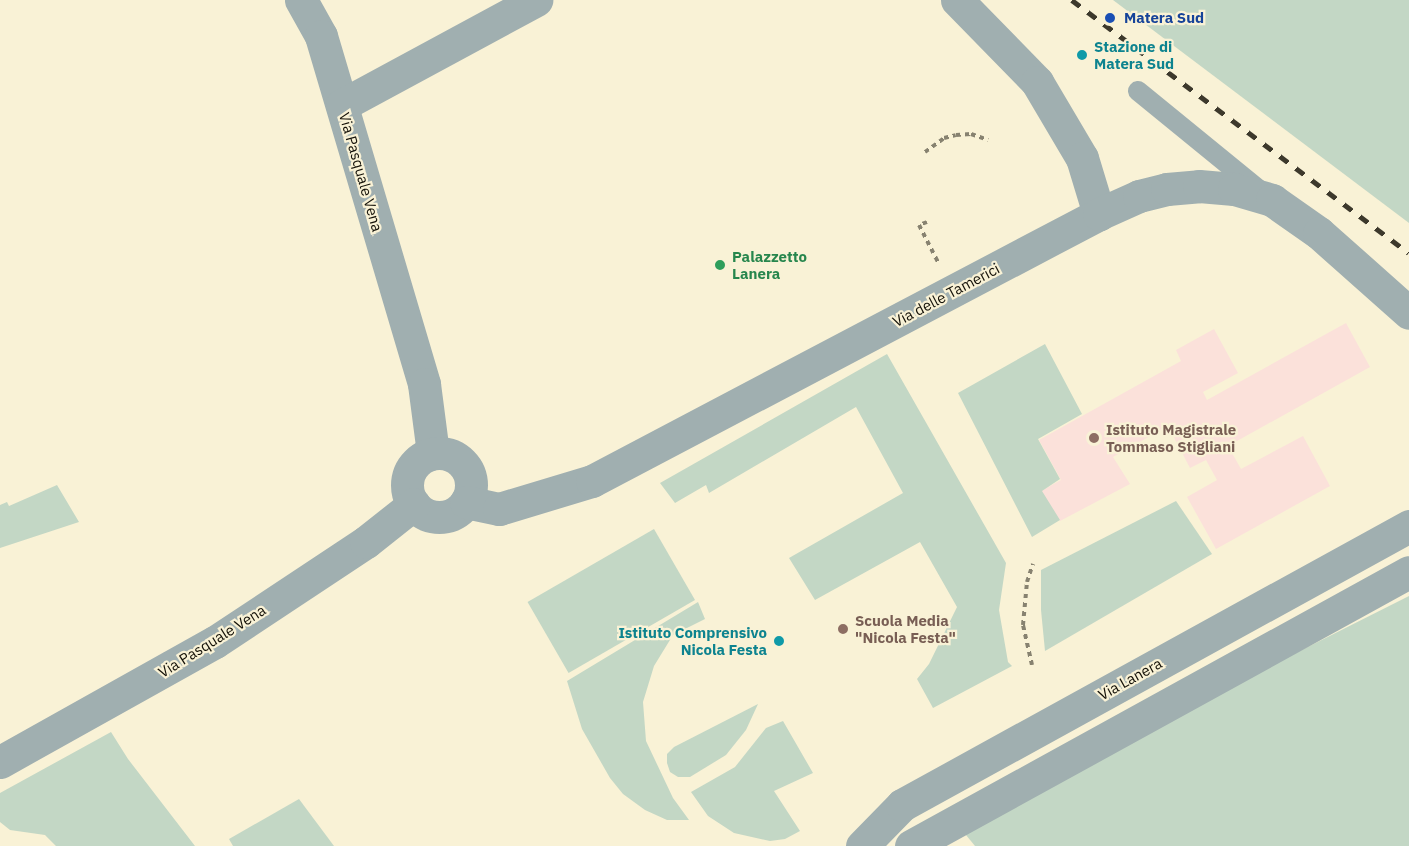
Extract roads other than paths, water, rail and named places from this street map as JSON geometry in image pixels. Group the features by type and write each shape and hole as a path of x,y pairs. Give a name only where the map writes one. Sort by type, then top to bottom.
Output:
{"street":[{"name":"Via Pasquale Vena","path":"300,0 321,36 424,384 433,453"},
{"path":"342,105 536,0"},
{"path":"957,0 1037,82 1082,158 1099,214"},
{"name":"Via delle Tamerici","path":"466,502 499,509 592,481 1099,214 1139,196 1167,189 1199,186 1233,189 1272,200 1319,233 1409,313"},
{"path":"433,453 454,456 463,463 471,482 466,502 460,509 441,517 422,511 414,504 407,484 409,474 423,457 433,453"},
{"name":"Via Pasquale Vena","path":"0,762 215,642 366,542 414,504"},
{"name":"Via Lanera","path":"862,846 902,805 1409,526"},
{"path":"910,846 1409,572"}],"lane":[{"path":"1138,91 1272,200"}],"railway":[{"path":"1072,0 1409,253"}],"place":[{"name":"Matera Sud","path":"1110,18"},
{"name":"Stazione di Matera Sud","path":"1082,55"},
{"name":"Palazzetto Lanera","path":"720,265"},
{"name":"Istituto Magistrale Tommaso Stigliani","path":"1094,438"},
{"name":"Scuola Media \"Nicola Festa\"","path":"843,629"},
{"name":"Istituto Comprensivo Nicola Festa","path":"779,641"}]}
